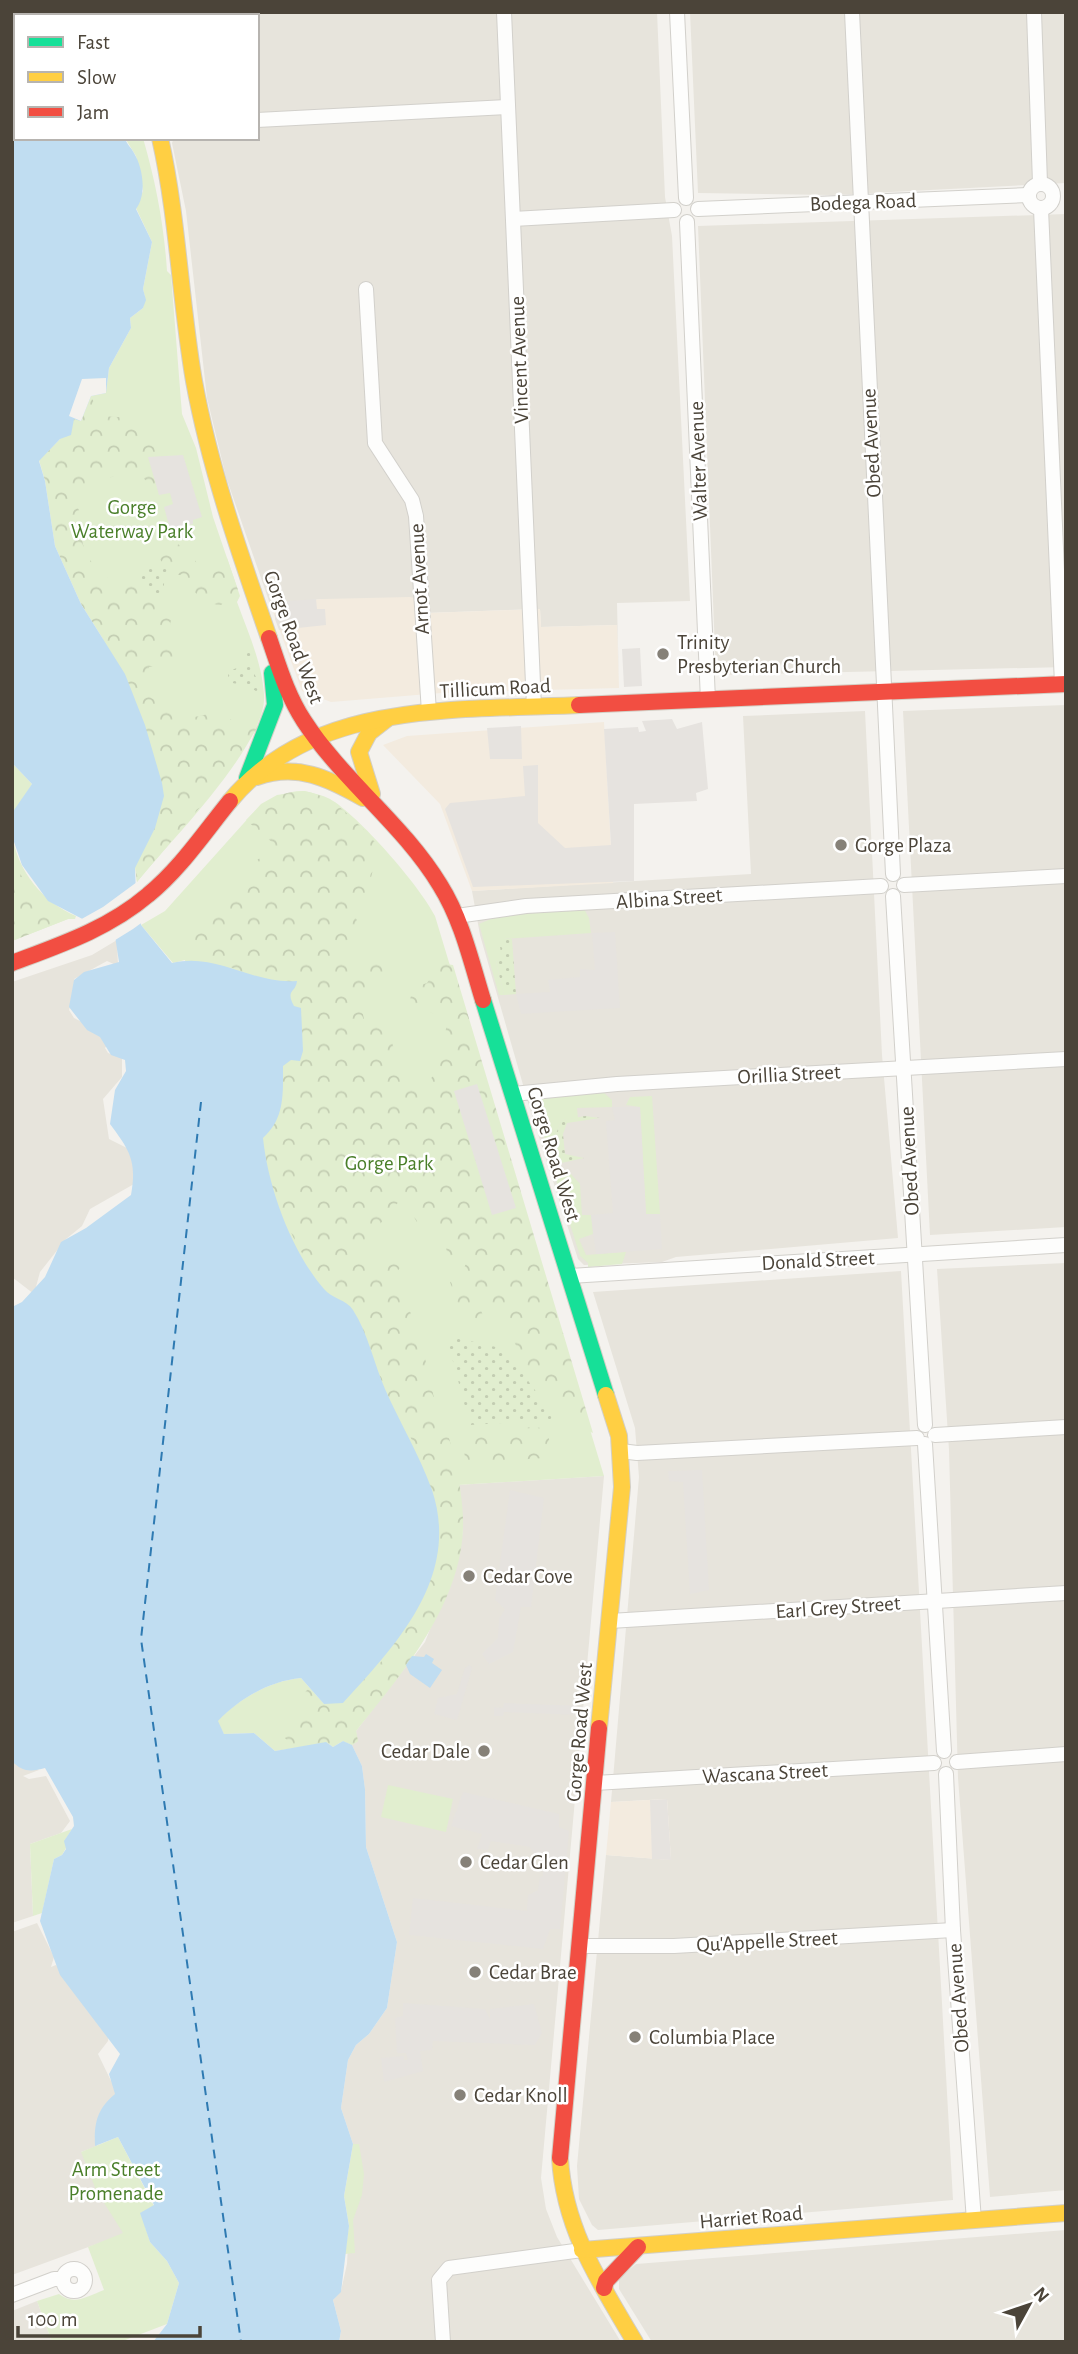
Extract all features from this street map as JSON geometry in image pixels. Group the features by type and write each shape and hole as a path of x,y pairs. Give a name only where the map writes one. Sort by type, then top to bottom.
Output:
{"main road":[{"name":"Gorge Road West","path":"160,140 176,205 194,381 203,427 217,483 286,690 298,713 315,736 431,867 457,916 612,1409 621,1451 621,1487 560,2180 564,2204 582,2250 635,2342"},
{"path":"245,782 275,705 269,637"},
{"name":"Tillicum Road","path":"12,963 83,937 111,922 149,894 183,859 245,782 280,754 315,736 346,726 429,712 1064,684"},
{"path":"376,805 359,752 369,733 387,719"},
{"path":"245,782 269,772 302,769 320,774 376,805"},
{"name":"Harriet Road","path":"582,2250 1066,2213"},
{"path":"604,2288 606,2281 638,2247"}],"street":[{"name":"Vincent Avenue","path":"504,12 534,707"},
{"path":"677,12 686,198"},
{"name":"Obed Avenue","path":"852,12 893,874"},
{"path":"1034,12 1040,183"},
{"path":"259,120 508,107"},
{"path":"1040,183 1060,195 1050,205 1041,209 1032,205 1028,195 1032,187 1040,183"},
{"name":"Bodega Road","path":"698,209 1028,195"},
{"path":"686,198 694,201 698,209 695,218 687,222 678,219 674,210 678,202 686,198"},
{"path":"1041,209 1064,684"},
{"path":"513,219 674,210"},
{"name":"Walter Avenue","path":"687,222 708,700"},
{"name":"Arnot Avenue","path":"366,289 375,443 412,500 416,516 429,712"},
{"path":"898,891 899,876 893,874 885,877 881,886 885,894 1066,876"},
{"name":"Albina Street","path":"457,916 526,906 881,886"},
{"name":"Obed Avenue","path":"898,891 903,1068 944,1751"},
{"name":"Orillia Street","path":"513,1094 541,1089 1066,1059"},
{"name":"Donald Street","path":"570,1276 1066,1245"},
{"path":"621,1451 638,1453 1066,1427"},
{"name":"Earl Grey Street","path":"610,1621 1066,1592"},
{"path":"944,1751 952,1753 957,1762 955,1769 946,1774 937,1770 934,1763 936,1757 944,1751"},
{"path":"957,1762 1066,1754"},
{"name":"Wascana Street","path":"595,1783 934,1763"},
{"name":"Obed Avenue","path":"946,1774 953,1930 974,2221"},
{"name":"Qu'Appelle Street","path":"581,1946 674,1946 953,1930"},
{"name":"Harriet Road","path":"443,2342 438,2288 443,2274 458,2265 582,2250"},
{"path":"12,2295 54,2279 62,2279"}],"shaded area":[{"path":"121,12 657,12 665,197 672,236 690,601 617,603 619,688 617,625 541,627 540,609 426,613 323,599 270,604 226,477 207,398 186,211 172,143 173,140 259,140 259,14"},
{"path":"690,12 1066,12 1066,183 832,195 698,193"},
{"path":"1066,214 1066,667 716,675 698,226"},
{"path":"183,455 202,517 193,520 193,524 170,529 164,507 173,504 170,493 159,495 148,457"},
{"path":"410,597 426,600 427,613 540,609 541,627 617,625 619,688 441,693 331,702 302,691 270,604 323,599"},
{"path":"316,599 317,609 325,609 326,625 279,630 275,619 276,602"},
{"path":"640,648 642,686 624,687 622,649"},
{"path":"1066,705 1066,1227 930,1235 903,711"},
{"path":"865,711 882,1055 898,1238 676,1257 662,1262 584,1265 578,1259 530,1109 480,935 472,891 751,874 743,716"},
{"path":"672,719 677,729 702,722 708,789 696,793 697,801 634,804 634,881 473,887 445,809 450,803 525,796 523,766 538,765 538,823 565,848 611,845 604,729 638,727 639,732 646,731 642,721"},
{"path":"604,722 613,883 472,891 440,804 383,745 407,736"},
{"path":"521,726 522,759 490,759 487,728"},
{"path":"615,932 620,1008 521,1014 516,994 550,992 548,980 580,977 580,969 595,970 592,933"},
{"path":"117,940 118,966 107,961 74,979 76,986 69,1010 74,1018 96,1029 107,1045 105,1048 108,1053 122,1058 122,1077 103,1099 109,1139 133,1151 132,1162 137,1170 134,1184 90,1209 82,1226 66,1239 40,1272 34,1294 12,1277 12,982 92,955"},
{"path":"477,1084 516,1208 492,1215 454,1091"},
{"path":"612,1107 640,1107 646,1214 660,1214 662,1249 596,1254 591,1215 613,1213 606,1121 615,1120"},
{"path":"1066,1263 1066,2190 990,2197 958,1778 949,1450 937,1269"},
{"path":"901,1271 953,2200 598,2230 592,2225 579,2199 577,2166 606,1855 671,1860 667,1799 611,1802 639,1477 635,1428 593,1292"},
{"path":"702,1470 709,1590 690,1594 683,1482 669,1481 668,1471"},
{"path":"604,1476 541,2178 546,2209 557,2237 621,2342 339,2342 341,2331 333,2300 341,2291 347,2264 353,2144 341,2108 348,2060 356,2045 369,2034 387,2008 397,1942 366,1847 362,1766 352,1745 357,1741 356,1731 425,1642 459,1555 463,1530 457,1485"},
{"path":"510,1490 544,1498 531,1607 521,1607 513,1652 489,1664 482,1654 498,1638 499,1619 505,1609 495,1600"},
{"path":"470,1665 472,1668 457,1720 434,1714 438,1698 457,1694 465,1668"},
{"path":"504,1703 583,1706 582,1715 504,1712 503,1716 494,1716 494,1707 503,1708"},
{"path":"12,1759 39,1770 23,1776 29,1779 46,1776 70,1821 61,1833 30,1844 33,1916 12,1923"},
{"path":"463,1792 559,1814 559,1827 569,1831 560,1929 550,1929 543,1949 409,1935 413,1898 527,1911 528,1895 538,1890 540,1877 543,1876 541,1855 534,1854 530,1847 491,1841 488,1850 477,1849 482,1834 451,1826"},
{"path":"667,1799 671,1860 606,1855 611,1802"},
{"path":"667,1799 671,1860 652,1859 650,1800"},
{"path":"37,1923 54,1957 51,1967 56,1965 111,2018 108,2041 98,2054 111,2081 120,2085 97,2146 81,2152 88,2154 143,2227 12,2275 12,1932"},
{"path":"403,2003 485,2009 490,2019 490,2009 534,2004 542,2033 535,2045 433,2041 432,2050 420,2051 423,2071 384,2082 381,2058 404,2056 404,2060 408,2060 406,2053 397,2053 395,2018 403,2016"},
{"path":"1066,2230 1066,2342 652,2342 619,2289 619,2278 636,2264"},
{"path":"37,2301 52,2342 12,2342 12,2311"}],"green space":[{"name":"Gorge Waterway Park","path":"126,140 144,140 152,171 162,221 167,271 171,275 182,414 196,448 213,517 240,596 237,602 257,659 264,694 261,715 251,739 234,765 137,882 104,644 60,439 91,396 106,392 109,368 131,328 130,318 143,308 143,289 152,242 136,208 143,191 136,156"},
{"path":"91,396 100,416 136,418 133,428 145,429 151,435 156,455 148,457 159,495 156,500 143,501 142,491 150,485 134,468 84,488 75,503 82,518 85,550 100,572 113,580 137,581 142,588 153,588 158,597 171,600 175,605 170,624 182,655 173,670 167,672 160,666 149,667 151,698 167,703 181,717 215,714 236,724 245,720 258,727 216,788 137,882 139,858 159,810 162,783 125,674 81,604 55,546 39,460 60,439 74,418 81,420"},
{"path":"161,538 182,547 198,565 227,558 238,590 221,605 204,600 194,592 187,576 172,574 158,557"},
{"path":"166,567 172,574 165,574 163,594 158,597 153,588 142,588 141,570"},
{"path":"249,644 253,670 261,690 256,691 245,685 232,683 228,676 229,671 247,664 244,647"},
{"path":"12,752 14,765 32,784 12,816"},
{"name":"Gorge Park","path":"304,791 330,799 372,835 403,870 435,916 604,1476 457,1485 461,1521 459,1555 450,1587 419,1648 356,1731 358,1741 352,1745 343,1741 275,1751 254,1733 224,1734 217,1721 255,1692 277,1683 301,1678 324,1704 185,960 173,963 141,925 165,911 261,804 277,795"},
{"name":"Gorge Park","path":"304,791 337,805 379,846 366,897 352,911 361,928 338,950 342,963 372,959 381,964 386,979 361,1006 364,1019 390,1035 398,1063 414,1084 427,1085 437,1069 443,1051 447,1021 410,1001 412,988 427,983 440,963 453,965 593,1433 573,1422 557,1408 543,1391 497,1315 483,1300 480,1308 486,1323 478,1325 464,1321 450,1282 462,1274 466,1263 448,1257 442,1228 426,1221 417,1222 412,1214 412,1199 406,1193 380,1224 366,1255 377,1266 389,1250 397,1250 404,1256 404,1263 390,1280 400,1292 414,1321 434,1398 452,1447 463,1517 461,1547 454,1577 429,1632 412,1659 356,1731 358,1741 352,1745 343,1741 333,1747 326,1742 296,1748 278,1732 287,1725 301,1723 299,1704 309,1688 324,1704 366,1677 383,1660 413,1442 385,1390 353,1308 324,1290 296,1243 270,1188 262,1138 283,1101 283,1066 303,1051 301,1008 294,1006 290,992 297,985 252,976 221,963 195,961 187,936 227,905 254,861 272,853 273,843 246,820 272,799 287,793"},
{"path":"12,835 20,861 34,884 53,903 76,916 75,919 68,919 12,941"},
{"path":"12,859 35,894 50,908 68,919 12,941"},
{"path":"584,909 589,918 591,933 503,939 502,959 496,962 504,995 499,995 479,924 500,915"},
{"path":"512,939 516,994 504,995 496,962 502,958 499,941"},
{"path":"603,1092 612,1100 612,1107 577,1108 578,1118 562,1120 555,1136 557,1164 552,1165 535,1104 547,1096"},
{"path":"652,1096 660,1214 646,1214 640,1107 626,1105 630,1097"},
{"path":"585,1116 600,1118 567,1123 563,1134 565,1154 584,1158 557,1164 555,1136 562,1120"},
{"path":"563,1169 566,1175 571,1174 580,1184 582,1215 591,1215 593,1234 579,1239 586,1255 626,1252 622,1264 588,1267 588,1263 580,1256 553,1170"},
{"path":"452,1337 505,1349 553,1415 550,1420 470,1425 447,1339"},
{"path":"542,1428 548,1433 551,1452 544,1458 469,1463 465,1459 463,1439 472,1434"},
{"path":"388,1785 453,1799 446,1832 381,1817"},
{"path":"72,1829 65,1840 66,1848 62,1855 54,1859 42,1913 33,1916 30,1844"},
{"name":"Arm Street Promenade","path":"118,2137 154,2206 141,2213 150,2242 167,2261 179,2283 167,2324 120,2342 52,2342 37,2301 59,2294 76,2300 104,2290 88,2247 123,2233 96,2190 81,2152"},
{"path":"353,2144 359,2144 364,2174 362,2195 353,2220 355,2253 345,2254 349,2226 344,2196"}],"water":[{"path":"12,12 54,12 56,14 14,14 14,140 126,140 137,159 141,174 142,196 136,209 152,242 143,289 146,300 143,308 130,318 131,328 109,368 106,393 91,396 81,421 74,419 71,435 60,439 39,461 45,481 55,546 81,604 125,674 145,725 162,783 164,796 155,828 135,868 141,925 172,963 204,962 265,978 297,981 291,997 294,1006 301,1008 303,1051 300,1061 291,1060 283,1066 279,1114 263,1138 270,1177 283,1218 312,1274 324,1289 350,1307 358,1319 385,1389 427,1477 439,1522 438,1552 431,1580 418,1607 402,1633 343,1703 324,1704 301,1678 277,1683 255,1692 235,1705 218,1721 224,1734 254,1733 275,1751 326,1742 333,1747 343,1741 352,1745 362,1766 366,1847 397,1942 387,2008 369,2034 356,2045 348,2060 341,2108 353,2144 344,2196 349,2226 341,2292 333,2300 341,2331 339,2342 153,2342 167,2324 179,2283 167,2261 150,2242 140,2213 154,2205 118,2137 95,2146 98,2117 104,2105 115,2094 109,2074 120,2054 60,1975 40,1921 54,1859 66,1849 64,1841 74,1826 73,1817 45,1768 27,1770 12,1761 12,1307 22,1302 45,1277 61,1242 86,1228 131,1195 133,1173 127,1149 110,1124 115,1090 126,1071 125,1060 111,1055 100,1037 87,1030 69,1007 74,980 84,972 119,962 115,936 48,901 22,865 13,839 12,813 32,784 14,765"},
{"path":"426,1654 434,1659 432,1663 442,1670 430,1688 410,1674 406,1665 412,1656 424,1657"}],"pier":[{"path":"106,378 106,393 91,396 81,421 69,416 82,379"},
{"path":"137,882 140,885 144,921 133,929 112,942 111,938 78,921 103,907"}],"ferry route":[{"path":"201,1102 141,1639 241,2342"}],"traffic: fast":[{"path":"247,778 275,705 272,673"},
{"path":"483,1000 606,1395"}],"traffic: slow":[{"path":"160,140 171,198 189,351 201,414 227,511 269,638"},
{"path":"230,801 264,768 303,744 345,727 438,711 579,705"},
{"path":"372,794 359,752 369,733 387,719"},
{"path":"257,777 272,773 299,772 325,779 363,798"},
{"path":"599,1728 622,1487 619,1436 606,1395"},
{"path":"560,2158 568,2208 576,2232 597,2277 635,2342"},
{"path":"582,2250 1066,2213"}],"traffic: jam":[{"path":"269,638 288,691 304,721 336,763 409,842 448,898 460,926 483,1000"},
{"path":"579,705 1066,684"},
{"path":"12,963 83,935 133,907 171,874 230,801"},
{"path":"560,2158 599,1728"},
{"path":"604,2288 606,2281 638,2247"}],"place":[{"name":"Trinity Presbyterian Church","path":"663,654"},
{"name":"Gorge Plaza","path":"841,845"},
{"name":"Cedar Cove","path":"469,1576"},
{"name":"Cedar Dale","path":"484,1751"},
{"name":"Cedar Glen","path":"466,1862"},
{"name":"Cedar Brae","path":"475,1972"},
{"name":"Columbia Place","path":"635,2037"},
{"name":"Cedar Knoll","path":"460,2095"}]}
